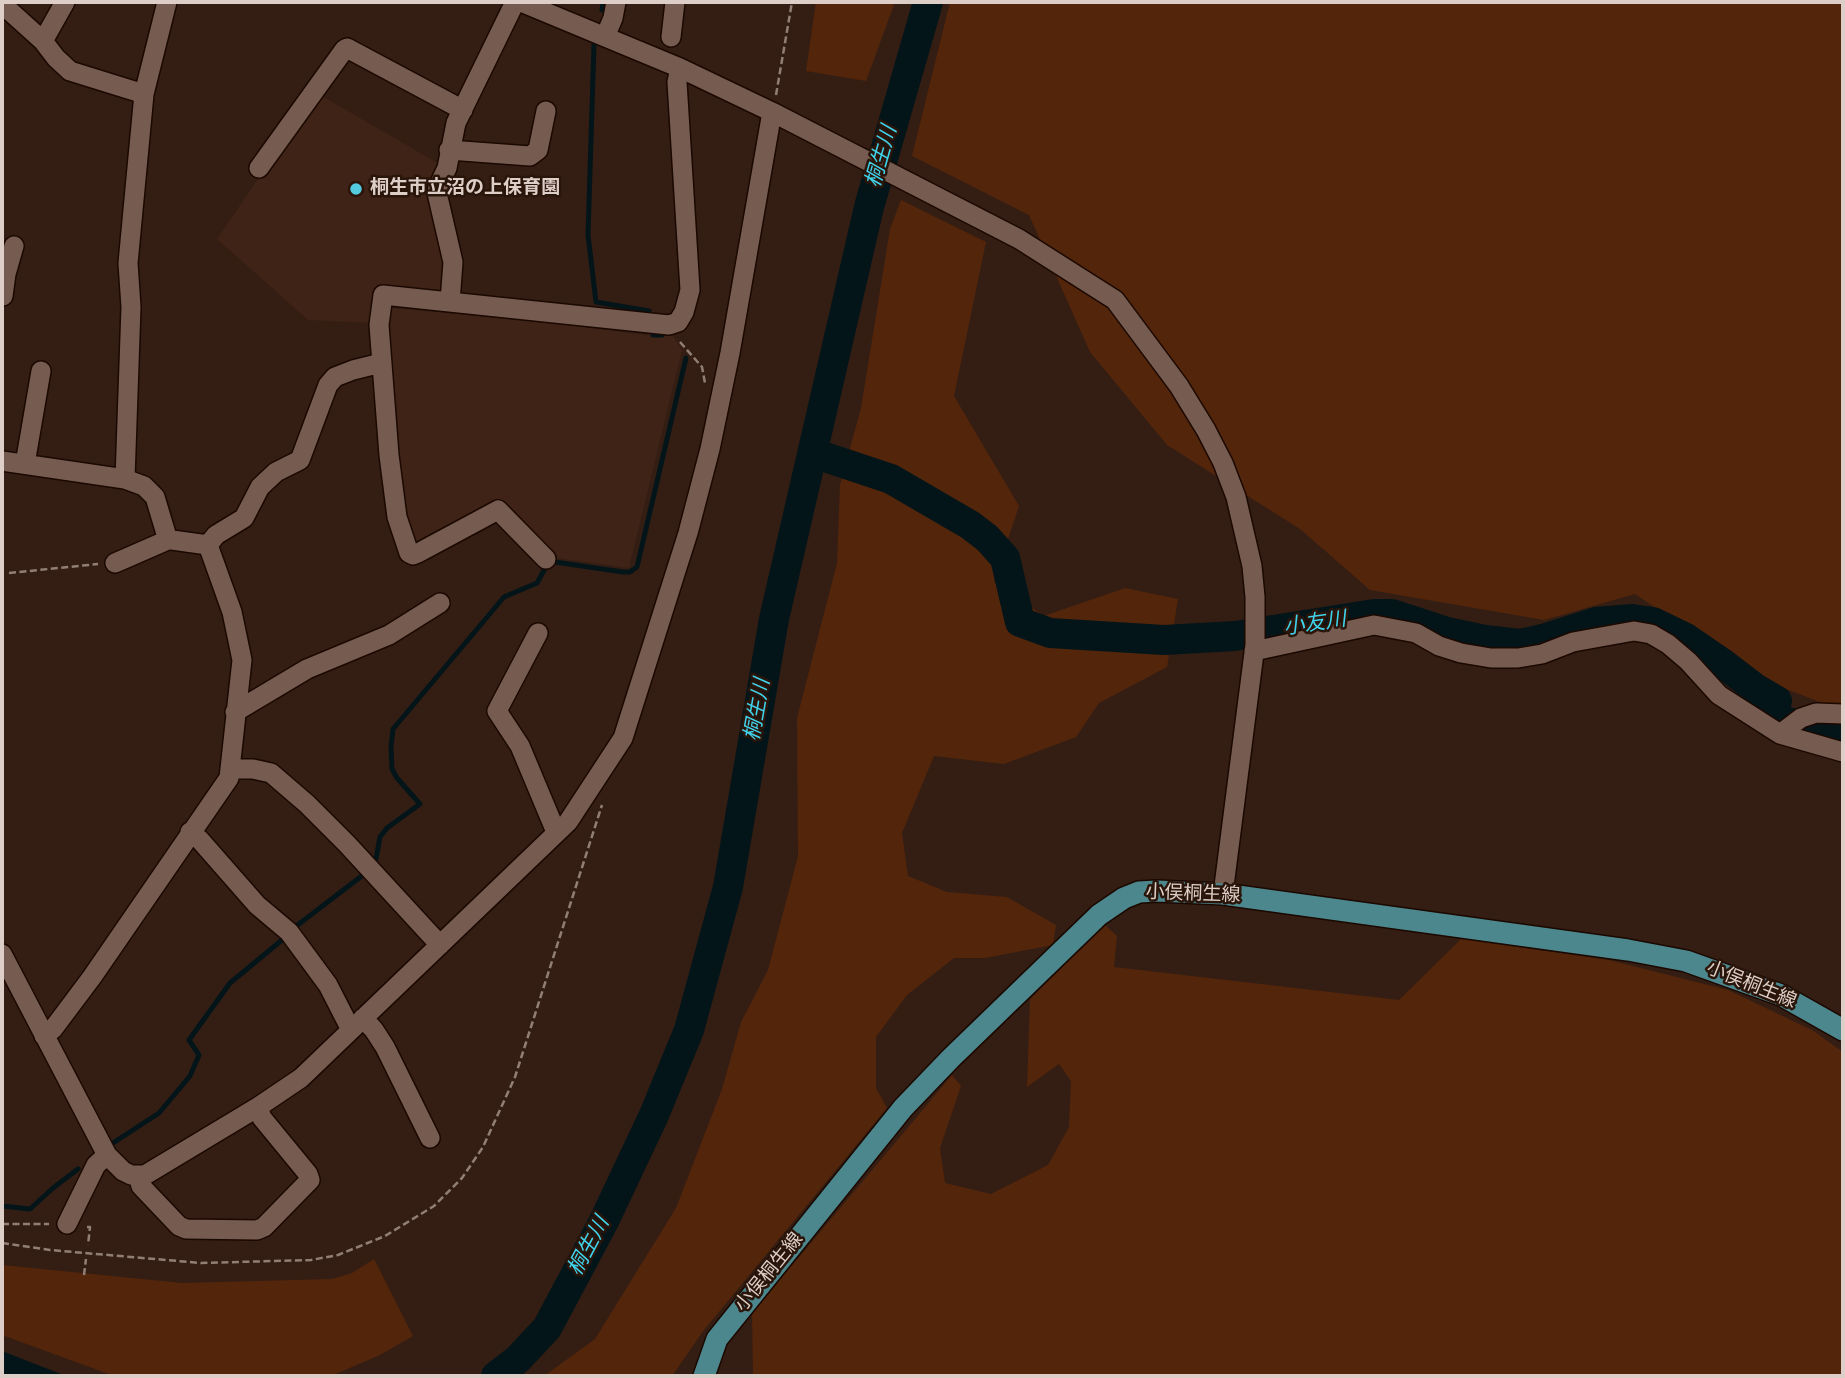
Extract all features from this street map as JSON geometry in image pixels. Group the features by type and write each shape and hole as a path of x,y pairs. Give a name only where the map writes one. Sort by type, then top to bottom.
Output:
{"main road":[{"name":"小俣桐生線","path":"704,1376 717,1339 903,1108 1099,915 1124,898 1139,892 1223,894 1628,950 1686,961 1781,995 1843,1031"}],"street":[{"path":"43,41 65,2"},
{"path":"124,479 131,307 128,263 144,94 167,2"},
{"path":"450,302 453,261 438,193 447,168 456,123 515,2"},
{"path":"521,2 775,110 1019,239 1115,300 1179,386 1217,452 1236,497 1252,566 1255,648 1223,894"},
{"path":"605,37 616,2"},
{"path":"671,37 675,2"},
{"path":"2,4 43,41 70,71 144,94"},
{"path":"259,168 344,50 350,49 463,110"},
{"path":"546,559 498,510 418,554 409,553 397,517 381,363 379,325 383,295 669,325 678,331 690,290 677,82 680,68"},
{"path":"2,954 107,1155 117,1167 138,1176 152,1171 301,1078 576,812 623,738 688,533 710,449 775,110"},
{"path":"449,150 530,156 538,150 546,111"},
{"path":"3,296 4,273 14,246"},
{"path":"208,545 216,535 244,517 260,487 276,471 300,460 328,385 335,377 381,363"},
{"path":"25,464 41,371"},
{"path":"2,461 124,479 144,486 153,492 164,531 170,539"},
{"path":"115,563 170,539 208,545"},
{"path":"44,1036 53,1029 92,977 229,778 242,660 232,612 208,545"},
{"path":"235,712 307,669 389,635 440,603"},
{"path":"1255,648 1374,625 1416,632 1439,646 1461,653 1491,658 1518,658 1542,654 1573,642 1634,631 1651,634 1688,661 1719,695 1782,732 1843,752"},
{"path":"538,633 497,711 520,746 556,832"},
{"path":"1782,732 1801,718 1816,713 1843,714"},
{"path":"230,769 253,769 271,774 307,804 440,945"},
{"path":"190,832 257,905 289,932 357,1024 385,1047 430,1138"},
{"path":"138,1176 141,1186 179,1226 186,1229 257,1230 264,1227 310,1180 262,1118 258,1107"},
{"path":"67,1224 96,1165 107,1155"}],"path":[{"path":"775,110 792,2"},
{"path":"678,331 702,367 706,391"},
{"path":"9,573 115,563"},
{"path":"88,1245 89,1231"},
{"path":"84,1275 86,1259"}],"shaded area":[{"path":"816,2 895,2 866,81 806,71"},
{"path":"950,2 1843,2 1843,711 1763,680 1635,594 1544,620 1370,590 1300,529 1167,445 1090,352 1029,215 912,156"},
{"path":"317,93 439,164 448,266 446,293 377,284 374,323 308,320 217,239"},
{"path":"901,200 986,242 954,396 1019,506 994,582 1044,616 1125,588 1178,599 1167,667 1099,703 1076,737 1004,764 934,756 902,833 908,876 947,892 1007,897 1056,925 1053,945 985,958 954,958 907,995 876,1037 876,1088 887,1108 704,1330 672,1376 544,1376 595,1339 676,1208 722,1089 741,1022 768,970 798,856 797,718 837,563 840,485 861,408 890,229"},
{"path":"392,308 673,336 682,350 629,568 550,557 500,505 418,549 401,519 385,365 388,310"},
{"path":"1105,925 1117,936 1114,967 1399,1000 1461,939 1609,960 1728,990 1812,1030 1843,1052 1843,1376 753,1376 752,1313 952,1075 961,1086 940,1148 945,1183 991,1194 1048,1165 1069,1127 1071,1081 1059,1064 1027,1087 1030,999"},
{"path":"374,1259 413,1336 380,1355 331,1376 114,1376 2,1335 2,1265 182,1283 332,1279 352,1273"},
{"path":"2,1351 66,1376 2,1376"}],"waterway":[{"path":"602,10 603,2"},
{"name":"桐生川","path":"496,1376 518,1359 547,1328 604,1221 654,1115 689,1030 728,887 774,619 869,207 928,2"},
{"path":"594,44 588,235 596,302 649,311"},
{"path":"653,335 662,335"},
{"path":"376,859 380,837 387,828 420,804 392,769 393,729 504,597 537,583 547,565 555,562 623,572 630,572 637,567 686,358"},
{"name":"小友川","path":"813,453 891,479 970,525 987,538 1005,558 1020,622 1050,633 1164,640 1235,636 1374,614 1392,614 1447,632 1520,644 1596,622 1632,619 1653,622 1686,638 1777,701 1771,717 1843,738"},
{"path":"295,927 363,875"},
{"path":"113,1143 159,1113 190,1076 199,1055 189,1040 230,983 282,940"},
{"path":"2,1206 30,1209 78,1169"}],"place":[{"name":"桐生市立沼の上保育園","path":"356,189"}]}
